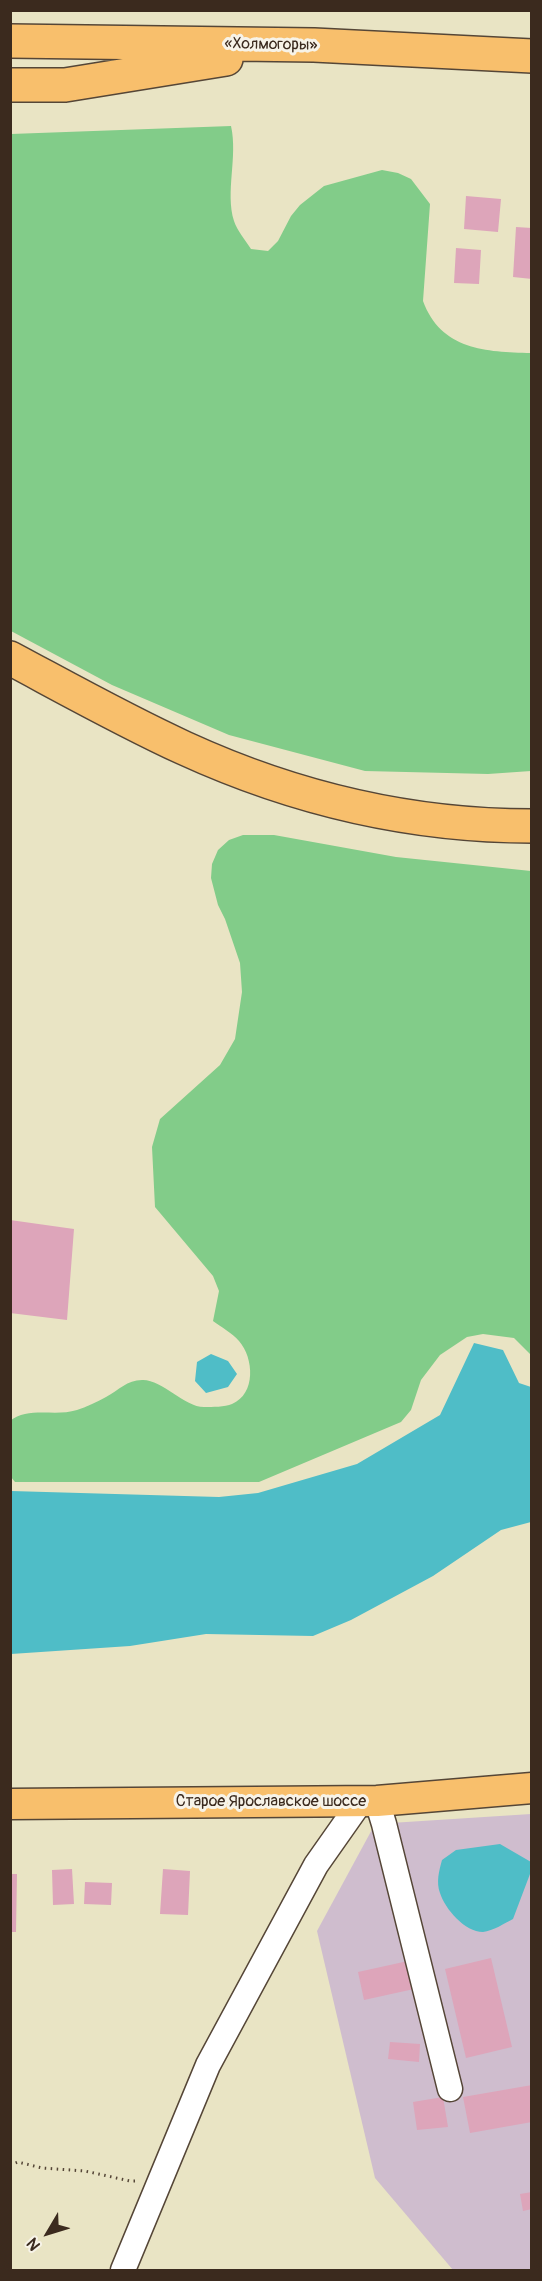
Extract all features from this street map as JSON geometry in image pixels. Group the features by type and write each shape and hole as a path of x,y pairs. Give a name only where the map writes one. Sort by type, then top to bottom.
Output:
{"highway":[{"name":"«Холмогоры»","path":"10,41 314,45 531,56"},
{"path":"10,86 65,85 314,45"},
{"path":"10,658 184,749 262,779 340,804 396,815 448,823 531,826"}],"main road":[{"name":"Старое Ярославское шоссе","path":"10,1804 369,1801 531,1788"}],"lane":[{"path":"123,2271 208,2065 316,1865 369,1801 384,1824 450,2090"}],"path":[{"path":"10,2165 18,2162 42,2168 85,2171 130,2181 159,2181"}],"shaded area":[{"path":"531,1814 531,2270 453,2270 375,2178 317,1931 375,1824"}],"green space":[{"path":"231,126 233,138 232,210 235,224 251,249 268,251 278,241 291,216 300,205 324,186 382,170 398,173 411,179 430,204 423,301 431,317 441,330 467,345 498,351 531,353 531,771 488,774 365,771 229,735 112,685 11,631 11,134"},
{"path":"243,835 274,835 396,857 531,871 531,1355 514,1338 483,1334 467,1337 440,1355 421,1380 411,1410 401,1422 259,1482 15,1482 11,1477 10,1421 17,1417 33,1413 60,1413 77,1410 137,1380 150,1381 190,1403 205,1407 232,1404 240,1399 249,1384 250,1366 244,1348 233,1335 213,1321 219,1291 213,1276 155,1207 152,1147 160,1119 220,1065 235,1039 242,992 240,963 218,905 211,878 212,864 218,850 229,840"}],"water":[{"path":"474,1343 503,1350 519,1383 531,1387 531,1522 501,1530 433,1576 351,1620 313,1636 206,1634 130,1646 11,1654 11,1491 219,1497 258,1493 357,1464 440,1415"},
{"path":"211,1354 228,1361 237,1374 228,1387 206,1393 195,1381 197,1362"},
{"path":"500,1844 531,1862 530,1874 513,1919 491,1930 476,1931 463,1924 451,1912 443,1899 438,1881 442,1860 456,1850"}],"building":[{"path":"466,196 501,199 498,232 464,229"},
{"path":"516,227 532,228 532,279 513,277"},
{"path":"456,248 481,250 479,284 454,283"},
{"path":"10,1220 74,1229 67,1320 10,1313"},
{"path":"72,1869 74,1904 53,1905 52,1870"},
{"path":"163,1869 190,1871 188,1915 160,1914"},
{"path":"10,1874 17,1874 16,1932 10,1932"},
{"path":"85,1882 112,1883 111,1905 84,1904"},
{"path":"491,1958 512,2047 466,2058 445,1969"},
{"path":"408,1961 414,1989 364,2000 358,1972"},
{"path":"390,2042 420,2044 419,2062 388,2059"},
{"path":"532,2085 532,2122 470,2133 463,2097"},
{"path":"443,2097 448,2127 417,2130 413,2102"},
{"path":"532,2192 532,2209 523,2211 520,2194"}]}
